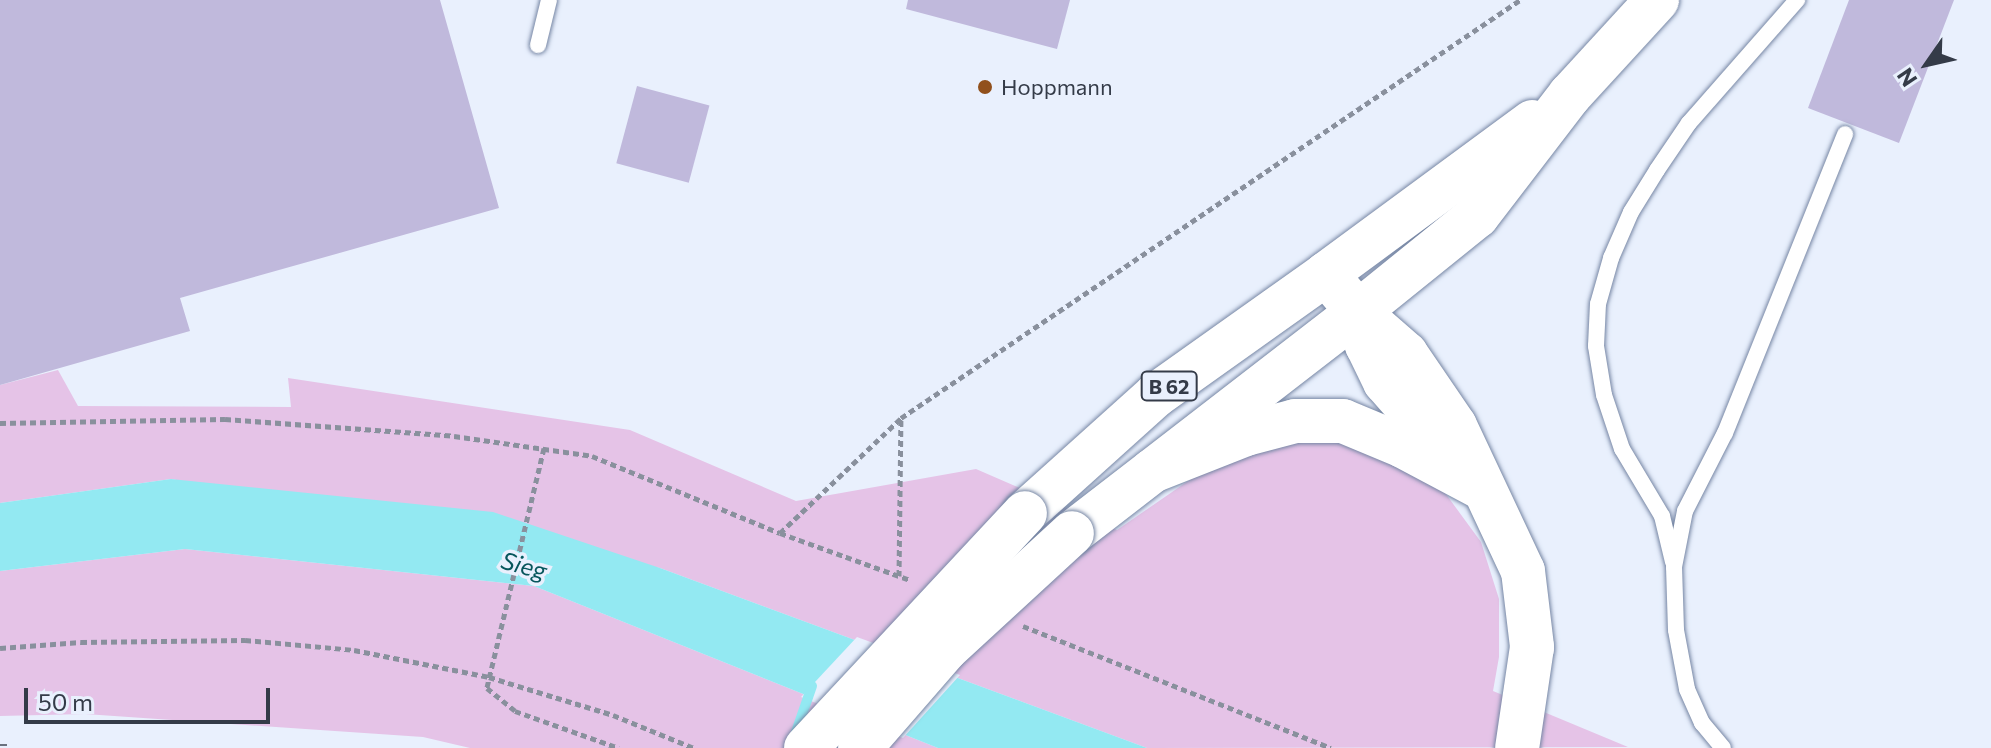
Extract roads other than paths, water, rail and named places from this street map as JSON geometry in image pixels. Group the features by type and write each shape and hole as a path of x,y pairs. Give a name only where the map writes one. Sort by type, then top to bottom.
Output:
{"main road":[{"path":"1358,312 1477,216 1570,95 1657,0"},
{"path":"1518,739 1532,647 1523,571 1482,488 1412,417 1385,382 1367,345 1358,312 1326,274 1570,95"},
{"name":"B 62","path":"806,748 1025,513 1156,395 1326,274"},
{"name":"B 62","path":"860,748 946,649 1072,533 1358,312"},
{"name":"B 62","path":"1152,471 1246,434 1295,421 1343,421 1403,446 1482,488"}],"lane":[{"path":"538,45 549,0"},
{"path":"1723,748 1702,723 1687,689 1676,630 1674,567 1662,516 1622,449 1604,395 1596,346 1598,304 1616,247 1657,170 1689,123 1747,61 1797,0"},
{"path":"1674,567 1685,511 1725,433 1845,134"}],"water":[{"name":"Sieg","path":"171,479 493,512 660,568 1147,748 938,748 534,586 185,549 0,571 0,503"}],"waterway":[{"path":"795,735 812,686"}],"railway":[{"path":"0,748 7,748"}],"place":[{"name":"Hoppmann","path":"985,87"}]}
